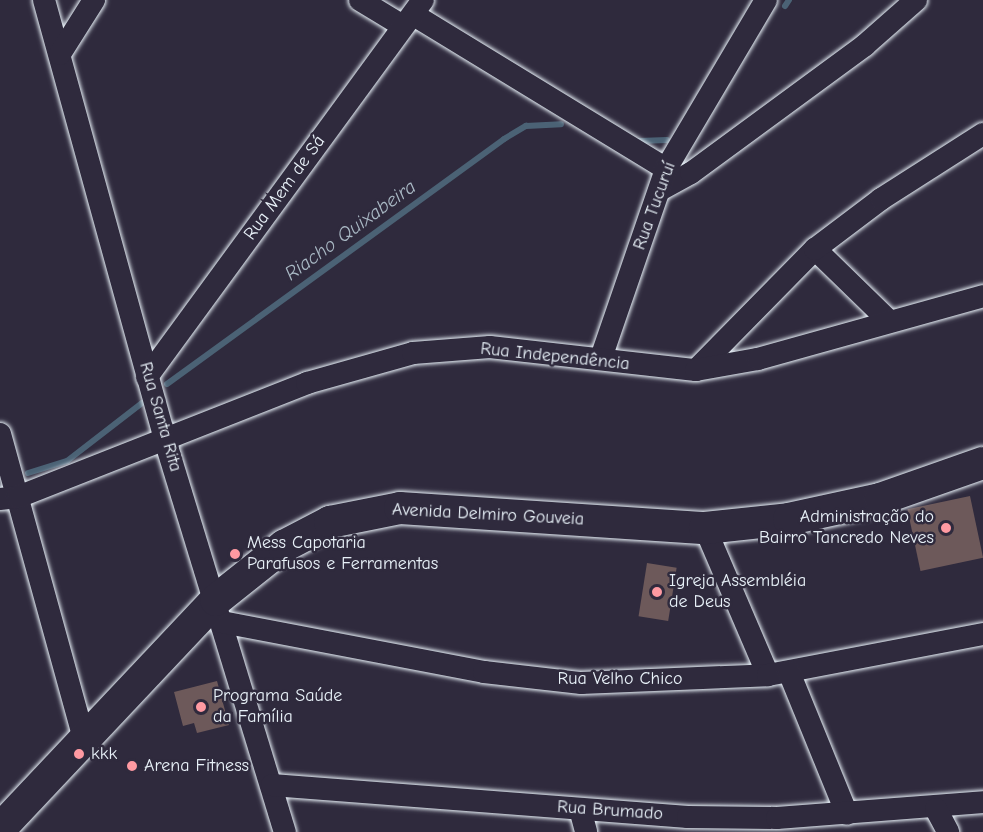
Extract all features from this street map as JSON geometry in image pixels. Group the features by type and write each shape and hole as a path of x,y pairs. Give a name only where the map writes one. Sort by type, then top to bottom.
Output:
{"street":[{"name":"Rua Santa Rita","path":"44,0 165,440 285,832"},
{"path":"60,54 94,0"},
{"path":"360,0 414,14 666,169"},
{"name":"Rua Tucuruí","path":"601,358 666,169 766,0"},
{"path":"660,190 691,173 865,45 916,0"},
{"name":"Rua Mem de Sá","path":"147,377 414,14"},
{"path":"696,370 815,249 881,199 983,134"},
{"path":"815,249 888,320"},
{"name":"Rua Independência","path":"9,498 165,440 308,383 413,352 490,347 696,370 758,359 888,320 983,296"},
{"path":"0,434 9,498 84,738"},
{"name":"Avenida Delmiro Gouveia","path":"0,829 84,738 219,611 284,546 330,522 370,512 400,508 705,528 789,519 880,499 983,463"},
{"path":"705,528 847,814"},
{"name":"Rua Velho Chico","path":"219,611 484,672 581,683 779,674 983,634"},
{"name":"Rua Brumado","path":"272,785 779,825 847,814 936,809 983,802"},
{"path":"580,809 586,832"},
{"path":"936,809 948,832"}],"building":[{"name":"Administração do Bairro Tancredo Neves","path":"970,496 983,558 920,571 907,509"},
{"name":"Igreja Assembléia de Deus","path":"647,563 677,568 668,621 639,616"},
{"name":"Programa Saúde da Família","path":"217,681 229,725 197,733 194,723 183,726 174,692"}],"waterway":[{"name":"Riacho Quixabeira","path":"785,6 789,0"},
{"name":"Riacho Quixabeira","path":"167,384 504,139 526,126 561,124"},
{"name":"Riacho Quixabeira","path":"639,141 667,140"},
{"name":"Riacho Quixabeira","path":"28,473 67,461 142,403"}],"place":[{"name":"Administração do Bairro Tancredo Neves","path":"946,528"},
{"name":"Mess Capotaria Parafusos e Ferramentas","path":"235,554"},
{"name":"Igreja Assembléia de Deus","path":"657,592"},
{"name":"Programa Saúde da Família","path":"201,707"},
{"name":"kkk","path":"79,754"},
{"name":"Arena Fitness","path":"132,766"}]}
